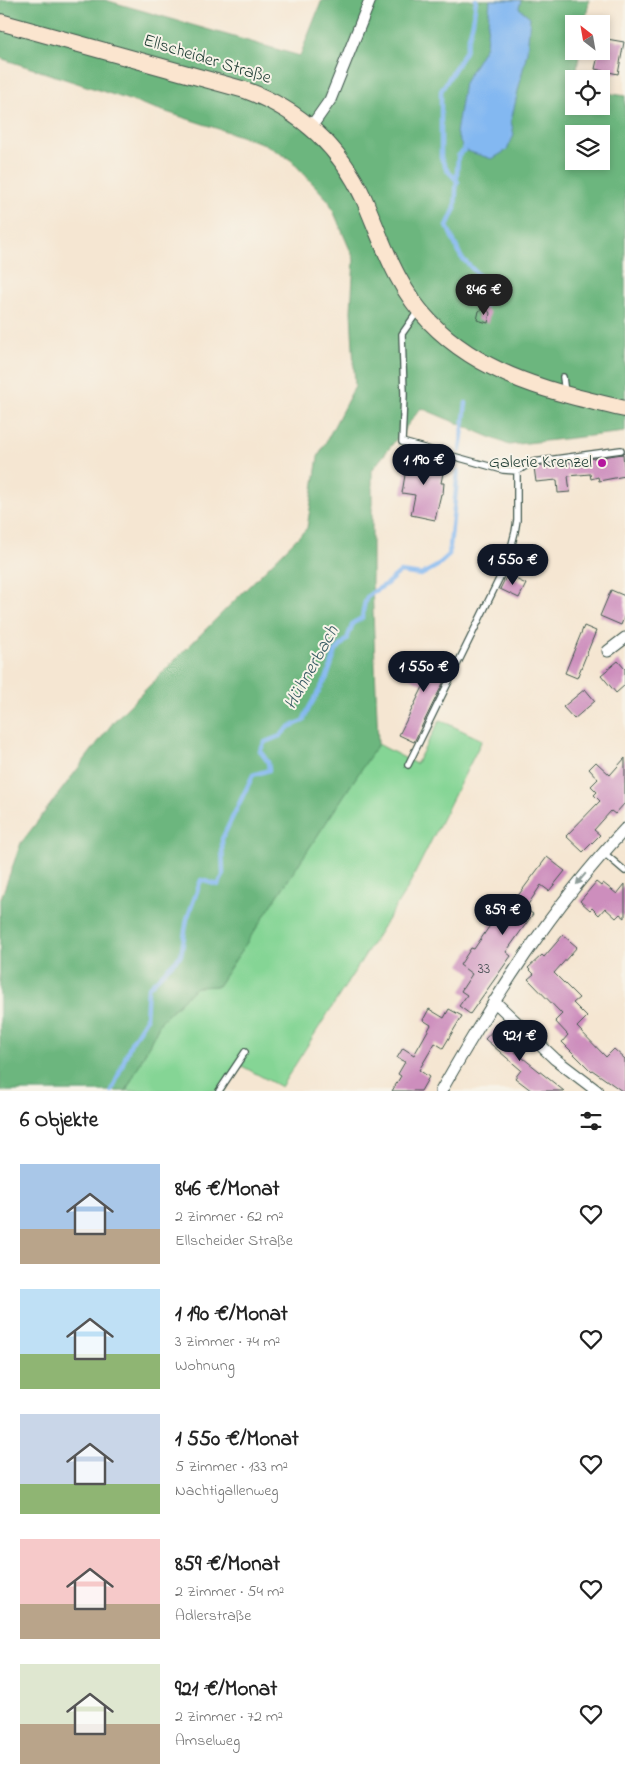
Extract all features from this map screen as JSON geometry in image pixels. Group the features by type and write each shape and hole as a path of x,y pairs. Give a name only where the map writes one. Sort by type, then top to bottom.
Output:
{"street":[{"path":"311,127 330,100 370,0"},
{"name":"Ellscheider Straße","path":"0,22 244,90 278,104 311,127 332,148 349,172 364,201 394,271 407,294 447,337 485,363 524,382 565,395 625,409"},
{"path":"608,651 625,638"},
{"path":"441,1091 494,1001 560,905 603,852 625,829"},
{"path":"494,1001 555,1059 597,1091"}],"lane":[{"path":"419,309 402,334 404,394 402,442 503,470 517,471 533,462 621,450"},
{"path":"563,377 565,395"},
{"path":"408,765 500,577 508,556 517,520 517,471"},
{"path":"603,852 625,871"},
{"path":"219,1091 245,1052"}],"green space":[{"path":"0,0 105,0 300,56 322,0 589,0 586,15 565,15 565,60 578,60 577,70 565,70 565,115 610,115 610,94 625,96 625,432 509,445 421,408 372,470 372,583 378,744 218,986 196,987 161,1021 126,1091 0,1091 0,901 21,843 115,720 307,528 318,457 355,386 351,311 354,259 329,201 291,160 265,144 0,58"},
{"path":"440,720 482,740 407,889 281,1087 240,1065 225,1091 126,1091 161,1021 196,987 218,986 378,744 416,764"}],"water":[{"path":"490,0 521,0 519,8 530,17 527,52 511,121 514,135 507,150 492,159 464,150 456,133 464,83 486,46"}],"building":[{"path":"610,40 624,42 618,74 610,72 610,70 595,69 597,60 610,60"},
{"path":"483,308 487,309 490,313 488,323 477,320 479,311"},
{"path":"623,454 625,476 599,481 598,477 591,479 590,474 568,476 570,492 558,493 557,480 536,482 534,467 587,461 587,459"},
{"path":"408,457 445,463 441,483 444,483 443,494 441,494 435,520 411,515 415,495 402,493"},
{"path":"507,575 526,584 519,598 500,589"},
{"path":"611,590 625,596 625,615 621,625 600,616"},
{"path":"584,626 596,631 577,678 565,673"},
{"path":"432,651 444,656 439,667 449,671 414,742 399,735 424,685 400,673 405,664 415,669 418,663 425,667"},
{"path":"618,661 625,669 625,685 616,693 601,675"},
{"path":"585,689 595,701 574,719 563,707"},
{"path":"625,758 625,803 615,814 611,811 594,830 600,835 583,852 566,836 600,801 594,795 597,792 591,786 598,779 589,769 596,762 610,775"},
{"path":"547,857 565,871 549,891 541,885 525,909 533,914 506,952 511,956 470,1014 459,1006 467,995 461,991 472,974 460,965 471,948 474,949 493,921 489,918 505,896 514,901"},
{"path":"596,882 601,886 603,883 617,894 625,884 625,918 620,914 616,918 605,908 599,915 580,901"},
{"path":"563,935 577,947 554,973 579,998 573,1003 587,1017 577,1027 606,1057 614,1049 625,1059 625,1091 622,1091 591,1071 562,1042 568,1035 555,1021 562,1014 528,979 534,974 528,968 542,955 544,957"},
{"path":"429,1009 444,1018 449,1009 462,1016 443,1048 435,1043 419,1070 429,1077 421,1091 392,1091 401,1076 398,1074 405,1062 397,1058 403,1048 414,1055 431,1025 423,1020"},
{"path":"497,1026 501,1026 519,1043 513,1050 564,1091 532,1091 515,1078 521,1070 485,1039"}],"waterway":[{"name":"Hühnerbach","path":"458,182 447,170 441,158 441,91 465,52 473,22 476,0"},
{"name":"Hühnerbach","path":"465,145 464,150 458,156 455,208 447,226 461,257 491,288 485,306"},
{"name":"Hühnerbach","path":"460,451 466,403"},
{"name":"Hühnerbach","path":"112,1091 131,1043 146,1019 148,988 181,955 187,919 201,880 218,885 223,876 222,839 253,775 269,770 268,762 260,751 265,742 280,736 289,727 303,721 327,677 336,651 347,639 353,623 362,618 364,604 368,596 400,572 421,575 437,566 449,555 458,471"}],"place":[{"name":"Galerie Krenzel","path":"602,463"}]}
